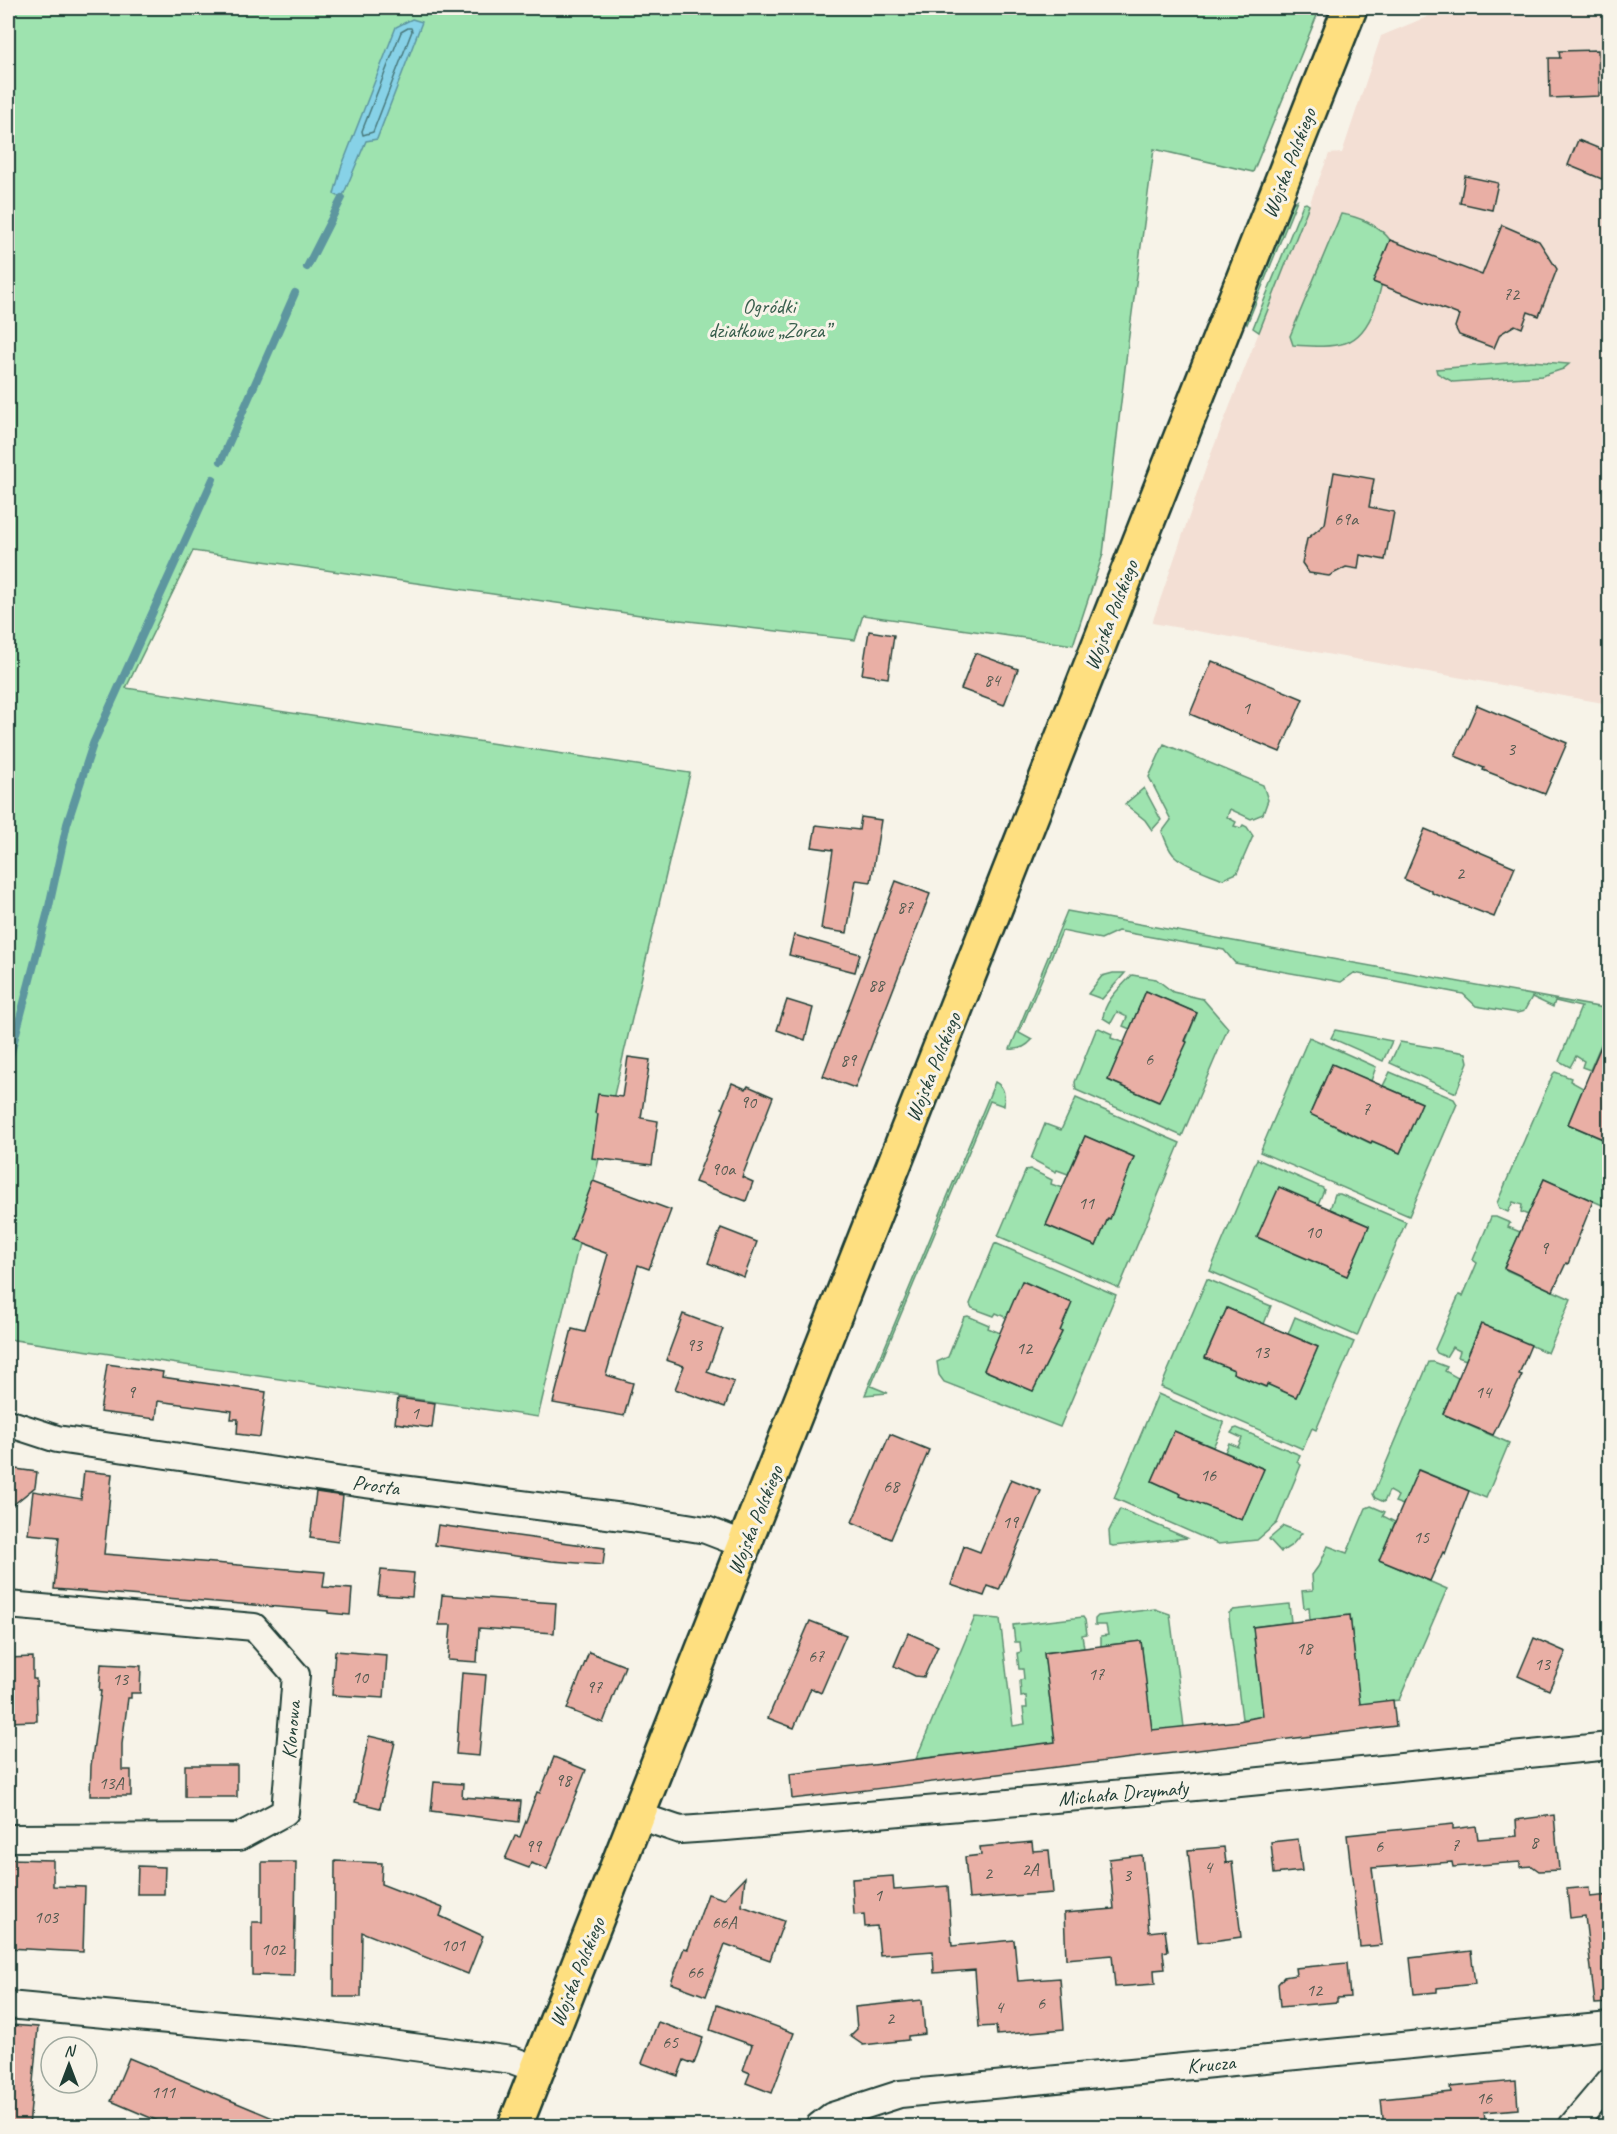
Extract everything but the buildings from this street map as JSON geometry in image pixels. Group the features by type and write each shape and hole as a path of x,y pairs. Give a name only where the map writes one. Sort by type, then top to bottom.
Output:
{"main road":[{"name":"Wojska Polskiego","path":"515,2127 1350,8"}],"street":[{"name":"Prosta","path":"8,1423 57,1439 706,1530 745,1545"},
{"name":"Klonowa","path":"8,1605 254,1627 296,1675 285,1812 239,1837 8,1838"},
{"name":"Michała Drzymały","path":"639,1816 680,1830 726,1827 1230,1784 1610,1746"},
{"path":"8,2005 307,2033 512,2060 538,2070"},
{"name":"Krucza","path":"819,2127 832,2116 900,2094 1610,2026"},
{"path":"1572,2127 1610,2081"}],"shaded area":[{"path":"1448,8 1609,8 1609,704 1152,623 1209,459 1329,154 1342,153 1381,36"}],"green space":[{"name":"Ogródki działkowe „Zorza”","path":"8,8 1320,8 1253,172 1154,149 1103,554 1073,645 863,615 855,640 654,617 193,551 126,688 690,773 538,1417 8,1339"},
{"path":"1297,200 1247,324 1242,316 1282,211"},
{"path":"1303,204 1309,205 1259,332 1253,328"},
{"path":"1341,214 1368,222 1381,230 1390,240 1382,283 1373,313 1366,326 1356,337 1345,343 1326,346 1293,345 1290,336"},
{"path":"1531,361 1569,364 1563,369 1542,376 1453,382 1437,373 1436,369"},
{"path":"1164,744 1263,785 1268,800 1263,814 1251,819 1230,809 1227,817 1236,822 1234,826 1247,827 1253,836 1237,873 1223,879 1186,864 1173,855 1169,849 1162,832 1171,820 1149,777"},
{"path":"1144,788 1161,820 1152,830 1145,820 1125,804"},
{"path":"1067,911 1609,1009 1609,1037 1605,1035 1590,1070 1582,1067 1584,1061 1576,1056 1570,1067 1559,1061 1581,1007 1555,1001 1553,1007 1532,997 1524,1011 1517,1013 1476,1006 1463,994 1354,973 1341,982 1235,963 1224,950 1118,931 1101,939 1062,931 1019,1033 1032,1040 1022,1048 1010,1049"},
{"path":"1125,973 1102,999 1088,994 1102,976"},
{"path":"1132,975 1156,979 1173,992 1203,999 1228,1028 1182,1136 1076,1090 1075,1082 1096,1030 1099,1028 1112,1034 1111,1038 1124,1043 1108,1080 1158,1102 1173,1074 1197,1013 1146,991 1130,1029 1123,1026 1127,1017 1117,1012 1111,1023 1103,1018 1106,1006"},
{"path":"1335,1030 1392,1041 1383,1061 1331,1038"},
{"path":"1309,1037 1376,1067 1371,1081 1332,1065 1310,1114 1370,1143 1372,1141 1400,1153 1422,1103 1383,1086 1390,1072 1454,1099 1457,1104 1409,1216 1260,1152"},
{"path":"1400,1042 1466,1053 1468,1062 1456,1093 1390,1063"},
{"path":"1555,1072 1571,1078 1570,1081 1583,1088 1568,1124 1609,1142 1609,1208 1544,1179 1528,1215 1521,1212 1522,1205 1513,1202 1508,1212 1499,1208 1497,1203"},
{"path":"995,1082 1004,1092 1004,1106 990,1101 871,1386 888,1393 865,1395"},
{"path":"1076,1098 1180,1143 1119,1288 998,1236 1026,1170 1030,1169 1052,1180 1051,1184 1062,1188 1046,1225 1096,1246 1110,1218 1134,1157 1085,1136 1068,1174 1057,1170 1056,1172 1031,1159 1045,1124 1061,1130"},
{"path":"1257,1159 1324,1190 1318,1204 1258,1238 1347,1276 1369,1226 1330,1209 1335,1194 1340,1194 1406,1222 1357,1336 1210,1271"},
{"path":"1491,1217 1510,1223 1508,1227 1520,1232 1504,1269 1571,1299 1548,1353 1481,1324 1466,1360 1458,1357 1460,1351 1452,1347 1446,1357 1437,1353 1435,1349 1459,1295 1463,1296 1477,1263 1473,1260"},
{"path":"995,1243 1116,1295 1060,1427 944,1382 939,1375 937,1362 948,1357 964,1317 968,1316 989,1325 988,1328 1000,1333 984,1370 1033,1391 1062,1332 1060,1331 1071,1303 1023,1281 1007,1318 972,1308 970,1304"},
{"path":"1207,1279 1271,1306 1264,1324 1227,1308 1205,1357 1265,1387 1267,1384 1296,1397 1318,1347 1288,1334 1295,1317 1354,1342 1316,1430 1312,1428 1303,1449 1161,1387"},
{"path":"1429,1362 1447,1367 1445,1371 1458,1378 1443,1414 1509,1443 1486,1498 1419,1470 1403,1505 1395,1502 1398,1496 1389,1491 1384,1502 1375,1498 1373,1494"},
{"path":"1158,1394 1224,1424 1213,1447 1174,1431 1152,1481 1181,1496 1242,1519 1264,1469 1225,1452 1229,1443 1238,1447 1242,1438 1231,1433 1234,1429 1237,1428 1300,1455 1297,1462 1301,1465 1277,1523 1257,1540 1218,1544 1114,1498"},
{"path":"1371,1506 1385,1512 1383,1516 1395,1522 1380,1560 1447,1589 1399,1700 1242,1719 1229,1617 1229,1613 1233,1610 1289,1604 1291,1622 1253,1627 1259,1681 1356,1670 1350,1615 1310,1620 1309,1607 1304,1608 1302,1591 1313,1590 1312,1575 1328,1546 1347,1553 1366,1508"},
{"path":"1120,1509 1187,1538 1110,1545 1109,1531"},
{"path":"1284,1526 1302,1533 1292,1545 1281,1552 1269,1539"},
{"path":"1155,1609 1170,1614 1184,1727 916,1759 975,1617 1000,1619 1013,1726 1025,1724 1023,1708 1027,1708 1026,1696 1021,1697 1020,1680 1024,1679 1023,1669 1019,1669 1017,1653 1021,1652 1020,1642 1015,1642 1013,1625 1083,1617 1085,1620 1087,1634 1082,1635 1084,1648 1044,1653 1051,1707 1147,1696 1141,1641 1101,1646 1101,1636 1108,1635 1106,1625 1095,1625 1095,1619 1098,1616"}],"water":[{"path":"412,19 422,22 377,139 366,141 342,198 334,194 341,168 396,27"}],"waterway":[{"path":"307,267 342,198"},
{"path":"221,461 295,293"},
{"path":"8,1059 48,911 67,824 93,744 213,479"}]}
